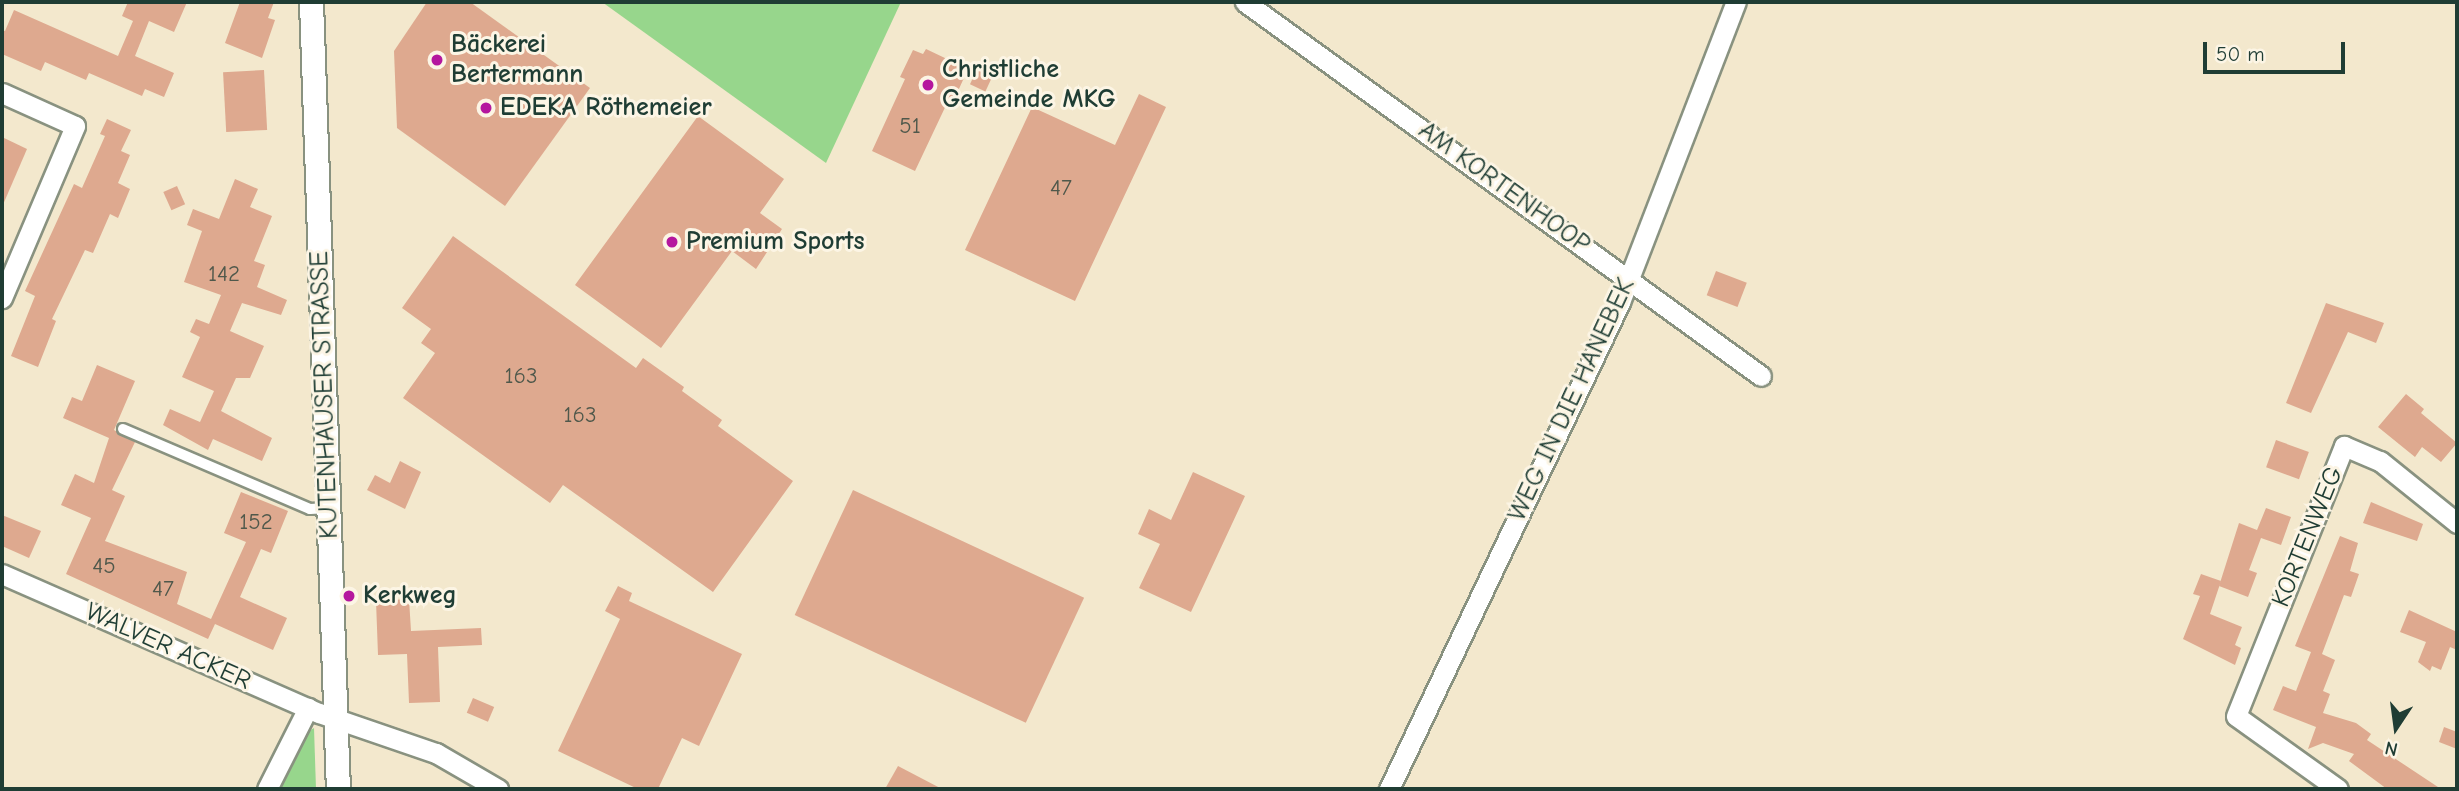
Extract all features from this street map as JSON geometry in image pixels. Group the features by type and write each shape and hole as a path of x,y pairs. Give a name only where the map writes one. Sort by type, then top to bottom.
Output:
{"street":[{"name":"KUTENHAUSER STRASSE","path":"311,2 338,789"},
{"name":"AM KORTENHOOP","path":"1245,2 1761,376"},
{"name":"WEG IN DIE HANEBEK","path":"1389,789 1629,279 1737,2"},
{"path":"2,93 75,126 2,298"},
{"name":"KORTENWEG","path":"2337,789 2236,716 2344,446 2380,461 2457,523"},
{"name":"WALVER ACKER","path":"2,574 335,720 436,753 498,789"},
{"path":"267,789 308,708"}],"lane":[{"path":"123,429 310,509 329,508"}],"green space":[{"path":"602,2 901,2 826,163"},
{"path":"314,728 316,789 275,789 301,736"}],"building":[{"path":"128,2 187,2 174,32 149,21 135,56 174,73 164,97 145,89 142,96 89,73 86,80 45,62 41,71 2,54 2,30 5,31 14,10 118,56 133,21 122,16"},
{"path":"240,2 274,2 268,18 275,20 262,58 225,43"},
{"name":"EDEKA Röthemeier","path":"427,2 470,2 590,88 505,206 397,128 394,51"},
{"path":"926,49 968,69 953,102 949,99 915,171 872,151 905,79 900,77 913,50 923,54"},
{"path":"978,67 993,74 985,91 970,84"},
{"path":"264,70 267,130 226,132 223,72"},
{"path":"1139,94 1166,107 1075,301 965,250 1032,107 1115,145"},
{"name":"Premium Sports","path":"698,116 784,179 760,213 782,229 756,269 732,251 661,348 575,285"},
{"path":"107,119 131,130 121,151 130,155 118,183 130,189 118,218 110,214 93,253 85,250 52,319 56,321 38,367 11,356 35,296 25,291 74,184 82,188 105,136 100,134"},
{"path":"2,137 27,149 2,207"},
{"path":"235,179 258,189 250,207 272,216 254,261 265,265 257,287 287,300 281,315 242,303 230,331 264,346 250,378 236,378 221,411 272,438 262,461 213,439 208,450 163,425 170,409 200,422 214,391 182,377 200,337 190,332 196,319 209,324 221,295 184,282 202,231 187,225 193,209 219,219"},
{"path":"177,186 185,204 171,210 163,192"},
{"path":"453,236 636,368 643,358 684,387 682,391 722,420 718,426 793,481 713,592 563,485 550,503 403,398 435,353 421,343 431,329 402,308"},
{"path":"1716,271 1747,283 1737,307 1707,295"},
{"path":"2326,303 2384,323 2376,343 2348,332 2311,413 2286,403"},
{"path":"97,365 135,381 114,430 135,442 112,490 125,496 105,541 187,572 177,604 211,619 246,542 224,533 241,492 288,511 271,553 261,549 240,597 287,618 273,650 215,624 208,639 66,574 91,518 61,505 75,474 94,483 109,438 63,418 72,397 82,401"},
{"path":"2406,394 2424,409 2421,413 2457,443 2441,462 2422,447 2415,457 2378,427"},
{"path":"2276,440 2309,452 2299,479 2266,467"},
{"path":"400,461 421,472 405,509 367,490 375,475 390,483"},
{"path":"1193,472 1245,496 1191,612 1139,588 1160,544 1138,534 1149,509 1171,520"},
{"path":"853,490 1084,598 1026,723 795,615"},
{"path":"2371,502 2423,524 2417,541 2363,523"},
{"path":"2266,508 2291,517 2281,545 2261,538 2249,570 2257,573 2248,597 2219,586 2239,523 2257,530"},
{"path":"2,515 41,531 29,558 2,546"},
{"path":"2340,536 2358,543 2350,571 2359,574 2351,597 2344,595 2322,654 2335,660 2323,691 2330,694 2323,713 2356,723 2371,734 2367,740 2441,789 2387,789 2349,761 2354,754 2323,743 2308,749 2316,727 2273,710 2283,686 2296,691 2311,652 2295,646"},
{"path":"2201,574 2221,581 2210,614 2242,627 2235,645 2241,648 2235,665 2183,639 2200,596 2193,594"},
{"path":"618,586 632,593 629,601 742,654 699,746 682,738 658,789 638,789 558,751 620,619 605,611"},
{"path":"409,599 411,631 481,628 482,645 438,647 440,702 409,703 407,654 378,655 376,601"},
{"path":"2409,610 2457,632 2457,650 2450,647 2441,670 2432,666 2430,671 2418,662 2426,642 2400,632"},
{"path":"473,698 494,707 488,722 467,713"},
{"path":"2444,727 2457,732 2457,749 2439,742"},
{"path":"898,766 942,789 885,789"}],"place":[{"name":"Bäckerei Bertermann","path":"437,60"},
{"name":"Christliche Gemeinde MKG","path":"928,85"},
{"name":"EDEKA Röthemeier","path":"486,108"},
{"name":"Premium Sports","path":"672,242"},
{"name":"Kerkweg","path":"349,596"}]}
